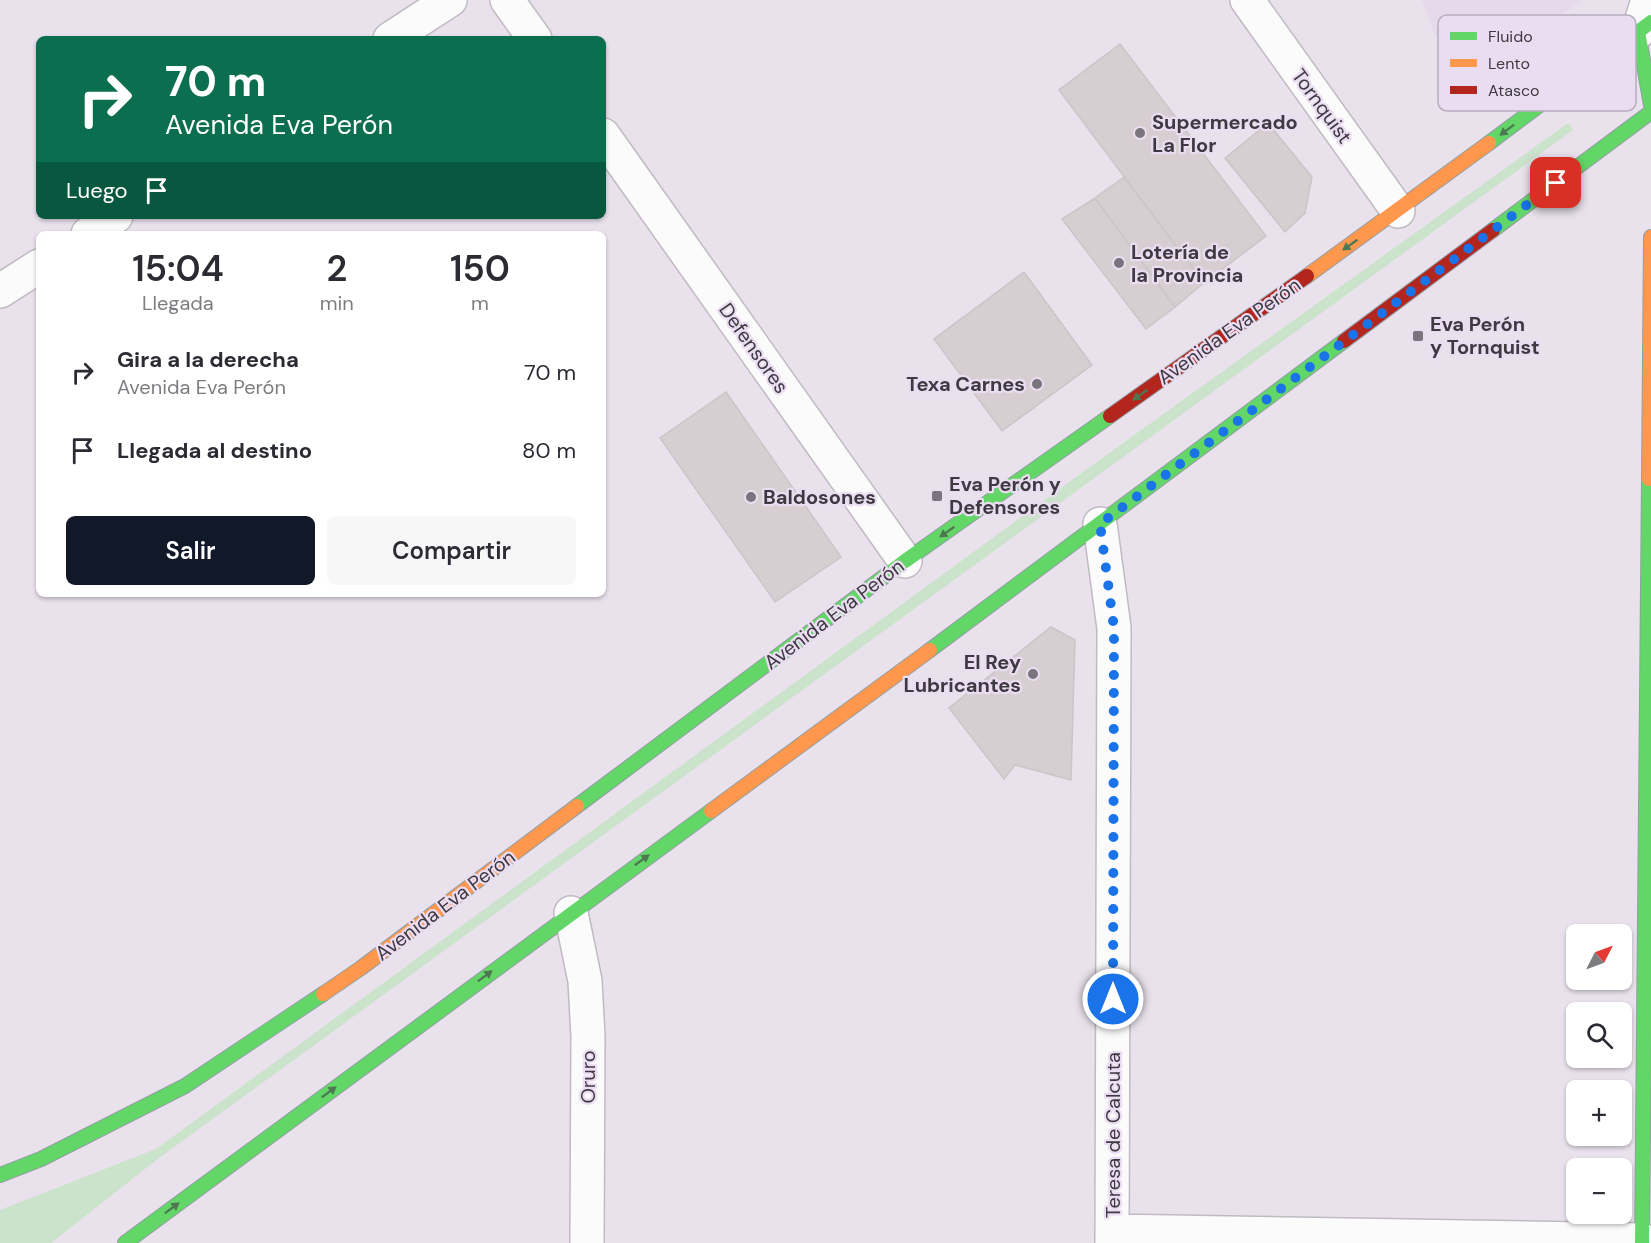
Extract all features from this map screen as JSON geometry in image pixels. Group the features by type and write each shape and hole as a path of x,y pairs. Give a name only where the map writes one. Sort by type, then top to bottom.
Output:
{"main road":[{"path":"1645,27 1651,105"},
{"name":"Avenida Eva Perón","path":"0,1175 41,1159 185,1086 361,968 905,561 1398,211 1532,111"},
{"path":"125,1243 1100,524 1651,112"},
{"path":"1642,1242 1651,237"}],"street":[{"path":"395,36 450,0"},
{"path":"507,0 533,36"},
{"name":"Tornquist","path":"1247,0 1398,211"},
{"path":"1645,27 1648,0"},
{"name":"Defensores","path":"606,139 905,561"},
{"path":"93,231 111,219"},
{"path":"0,291 36,268"},
{"name":"Teresa de Calcuta","path":"1100,524 1114,628 1112,1237"},
{"name":"Oruro","path":"571,913 585,981 587,1243"},
{"path":"1112,1237 1642,1242"}],"shaded area":[{"path":"1422,0 1582,0 1562,15 1438,15 1438,43"}],"green space":[{"path":"1568,123 1573,130 159,1158 51,1243 0,1243 0,1210 156,1149 1087,469"}],"building":[{"name":"Supermercado La Flor","path":"1120,44 1266,236 1204,283 1059,90"},
{"path":"1268,123 1312,177 1305,213 1285,232 1225,158"},
{"path":"1124,177 1204,283 1175,307 1095,198"},
{"name":"Lotería de la Provincia","path":"1095,198 1175,307 1146,329 1062,219"},
{"path":"1024,272 1092,365 1002,431 934,339"},
{"name":"Baldosones","path":"726,392 841,557 775,602 660,438"},
{"name":"El Rey Lubricantes","path":"1051,627 1075,640 1071,780 1015,765 1004,779 949,708"}],"traffic: fast":[{"path":"1636,33 1651,22"},
{"path":"1638,32 1651,105"},
{"path":"1489,143 1532,111"},
{"path":"1493,230 1651,112"},
{"path":"930,650 1344,341"},
{"path":"577,806 905,561 1110,416"},
{"path":"1642,1243 1649,479"},
{"path":"125,1243 711,811"},
{"path":"0,1175 41,1159 185,1086 323,994"}],"traffic: slow":[{"path":"1307,276 1489,143"},
{"path":"1649,479 1651,237"},
{"path":"711,811 930,650"},
{"path":"323,994 577,806"}],"traffic: jam":[{"path":"1344,341 1493,230"},
{"path":"1110,416 1307,276"}],"place":[{"name":"Supermercado La Flor","path":"1140,133"},
{"name":"Lotería de la Provincia","path":"1119,263"},
{"name":"Eva Perón y Tornquist","path":"1418,336"},
{"name":"Texa Carnes","path":"1037,384"},
{"name":"Eva Perón y Defensores","path":"937,496"},
{"name":"Baldosones","path":"751,497"},
{"name":"El Rey Lubricantes","path":"1033,674"}],"route":[{"path":"1113,999 1114,628 1100,524 1556,183"}]}
